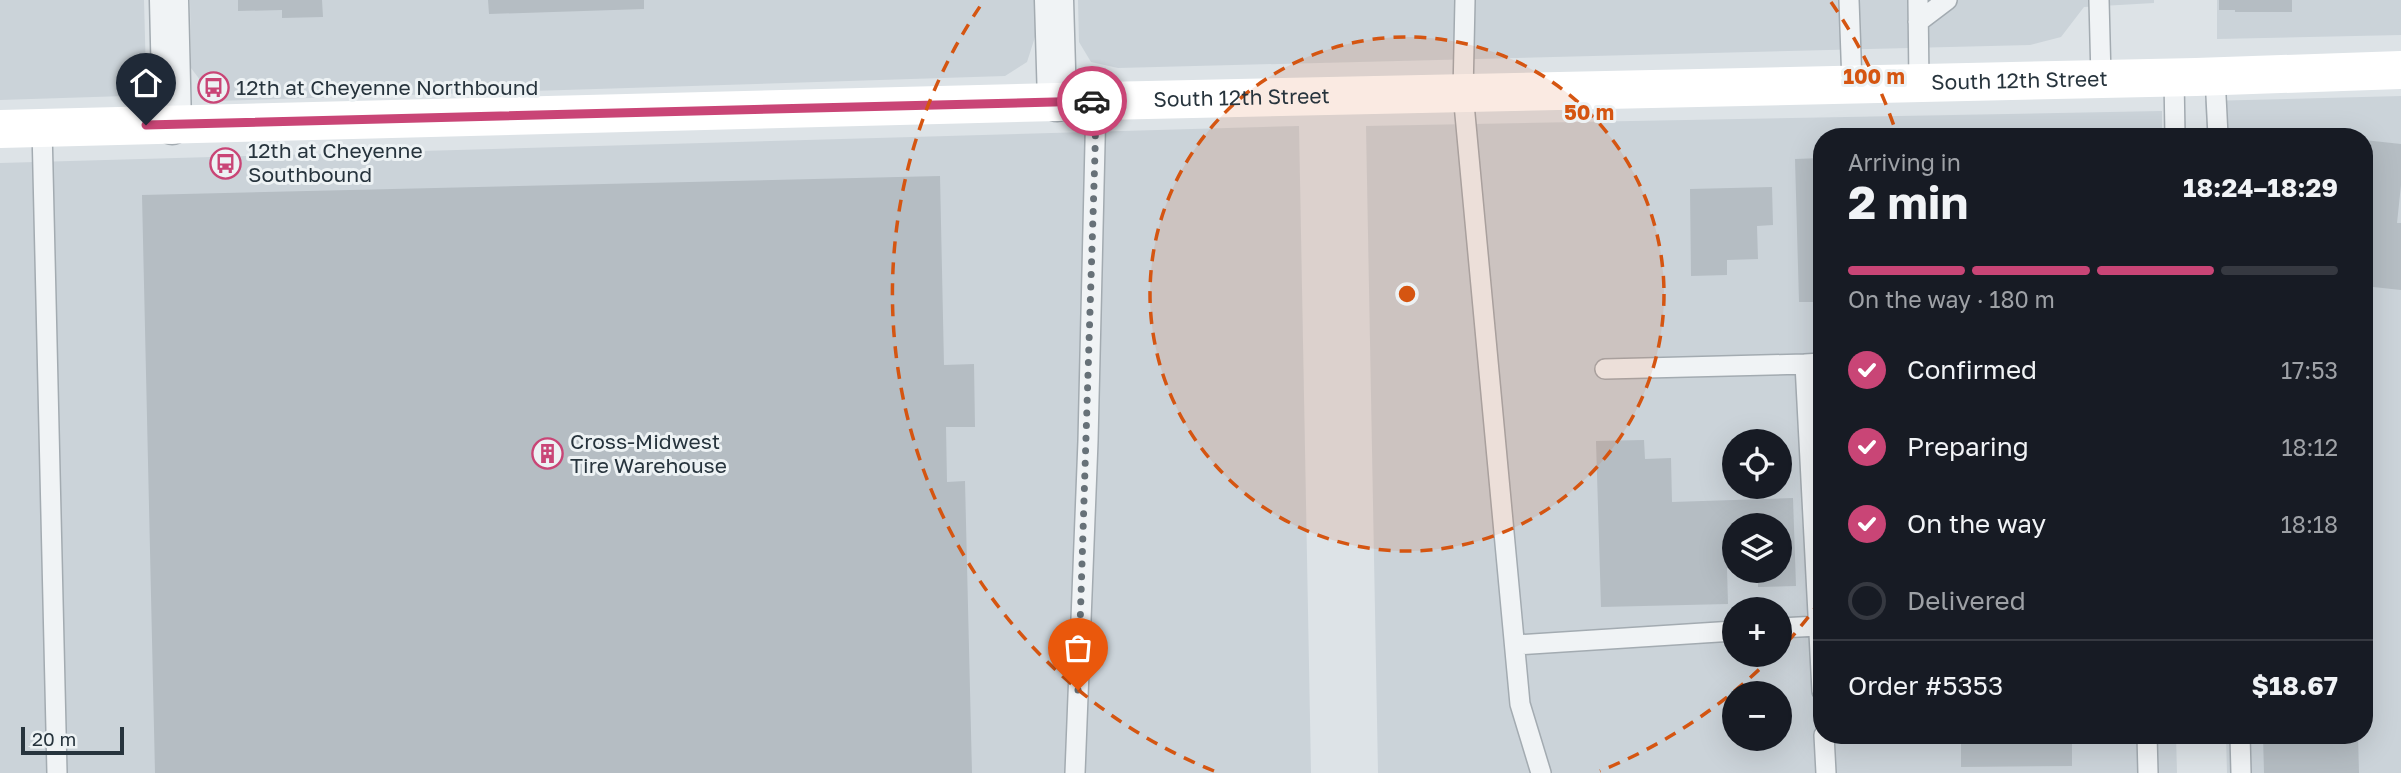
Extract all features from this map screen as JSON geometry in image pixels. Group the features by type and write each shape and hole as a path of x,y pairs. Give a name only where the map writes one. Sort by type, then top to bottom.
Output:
{"street":[{"path":"169,0 172,125"},
{"path":"1054,0 1057,102"},
{"name":"South 12th Street","path":"0,129 2401,70"}],"lane":[{"path":"1465,0 1463,93 1520,704 1541,773"},
{"path":"1849,0 1853,84"},
{"path":"1918,0 1919,83"},
{"path":"1918,22 1947,0"},
{"path":"2099,0 2101,79"},
{"path":"2215,76 2217,128"},
{"path":"2174,77 2175,128"},
{"path":"1075,773 1088,440 1096,101"},
{"path":"43,128 57,773"},
{"path":"1605,369 1813,363"},
{"path":"1792,627 1813,626"},
{"path":"1515,645 1722,632"},
{"path":"1824,744 1826,773"},
{"path":"2147,744 2148,773"},
{"path":"2240,744 2241,773"}],"shaded area":[{"path":"0,0 144,0 146,76 125,96 0,100"},
{"path":"190,0 1035,0 1035,37 1027,62 1005,76 216,101 191,68"},
{"path":"1078,0 2154,0 2154,3 2084,7 2061,37 2030,45 1118,68 1091,62 1079,42"},
{"path":"2217,0 2401,0 2401,35 2217,39"},
{"path":"2401,96 2401,773 2227,773 2226,744 2373,744 2373,128 2207,128 2205,101"},
{"path":"2162,111 2162,128 1813,128 1813,744 2176,744 2177,773 1378,773 1366,126"},
{"path":"1299,126 1311,773 0,773 0,163"}],"building":[{"path":"238,0 322,0 323,17 282,18 282,10 238,11"},
{"path":"488,0 644,0 644,9 489,14"},
{"path":"2219,0 2292,0 2292,12 2219,10"},
{"path":"2373,141 2401,144 2397,223 2401,223 2401,290 2373,287"},
{"path":"1813,158 1813,302 1799,302 1795,159"},
{"name":"Cross-Midwest Tire Warehouse","path":"940,176 944,365 974,364 975,427 946,427 947,482 965,481 972,773 155,773 142,195"},
{"path":"1772,187 1773,225 1757,226 1758,259 1727,260 1727,275 1691,276 1690,189"},
{"path":"1644,440 1645,459 1671,458 1672,502 1793,498 1796,586 1758,587 1758,583 1792,583 1792,513 1722,513 1722,583 1727,583 1728,597 1722,597 1722,604 1601,607 1596,441"},
{"path":"1961,744 2072,744 2072,766 1961,767"},
{"path":"2263,744 2358,744 2359,773 2264,773"}],"way so far":[{"path":"1078,690 1095,153 1096,101 1092,101"}],"place":[{"name":"12th at Cheyenne Northbound","path":"213,88"},
{"name":"12th at Cheyenne Southbound","path":"225,163"},
{"name":"Cross-Midwest Tire Warehouse","path":"547,454"}],"route":[{"path":"146,125 1092,101"}]}
